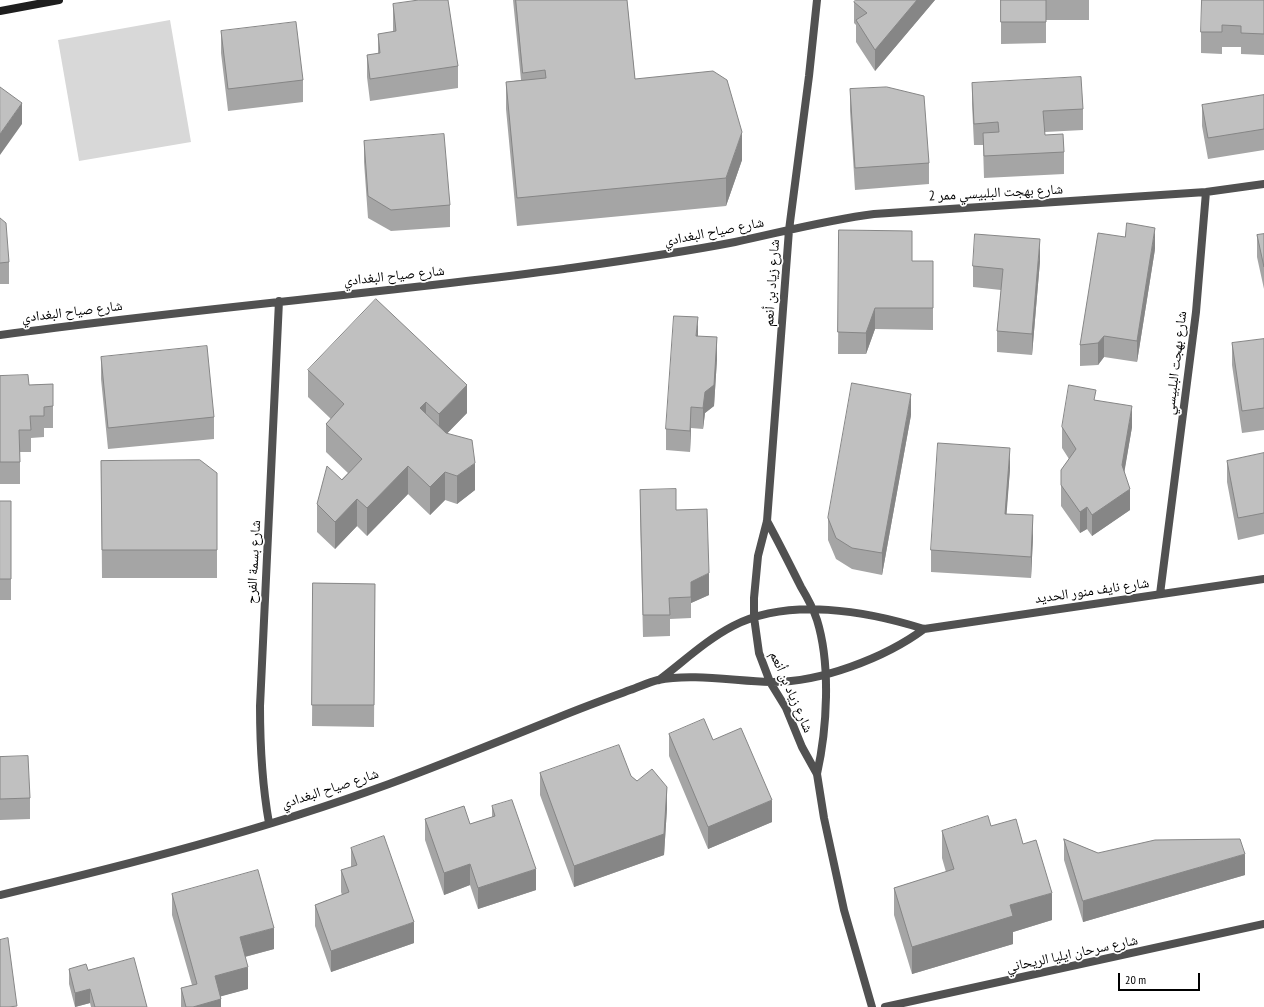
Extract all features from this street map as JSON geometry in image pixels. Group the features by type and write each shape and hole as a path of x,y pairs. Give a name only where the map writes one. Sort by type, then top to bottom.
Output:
{"main road":[{"path":"0,11 59,0"}],"street":[{"name":"شارع زياد بن أنعم","path":"817,0 809,76 789,230 767,521 758,556 754,617 759,653 770,682 786,708 802,747 817,774"},
{"path":"1206,192 1264,184"},
{"name":"شارع بهجت البلبيسي ممر 2","path":"789,230 820,222 874,214 1206,192"},
{"name":"شارع بهجت البلبيسي","path":"1160,594 1196,312 1206,192"},
{"name":"شارع صياح البغدادي","path":"0,335 90,322 564,269 666,254 789,230"},
{"name":"شارع بسمة الفرح","path":"269,823 260,759 260,706 279,302"},
{"name":"شارع زياد بن أنعم","path":"767,521 813,609 821,639 825,675 824,730 817,774 824,818 844,910 872,1007"},
{"name":"شارع نايف منور الحديد","path":"813,609 885,618 924,629 1264,578"},
{"name":"شارع صياح البغدادي","path":"0,894 149,858 269,823 388,784 600,701 658,680 732,626 754,617 784,611 813,609"},
{"name":"شارع نايف منور الحديد","path":"825,675 891,650 903,644 924,629"},
{"name":"شارع صياح البغدادي","path":"658,680 696,678 770,682 800,681 825,675"},
{"name":"شارع سرحان ايليا الريحاني","path":"885,1007 1264,924"}],"shaded area":[{"path":"170,20 191,142 79,161 58,40"}],"building":[{"path":"419,0 448,0 458,66 370,79 367,55 380,53 378,34 396,31 393,4"},
{"path":"516,0 627,0 635,79 713,71 727,80 742,132 726,178 517,198 506,82 546,78 545,70 523,73"},
{"path":"856,0 917,0 875,50 856,20 867,13 854,2"},
{"path":"1001,0 1046,0 1046,22 1001,22"},
{"path":"1202,0 1264,0 1264,34 1241,33 1241,26 1222,25 1222,32 1201,32"},
{"path":"296,22 303,80 228,89 221,31"},
{"path":"1081,77 1083,109 1043,111 1045,135 1063,134 1064,152 984,156 983,133 999,132 998,122 974,124 972,83"},
{"path":"0,87 22,103 0,134"},
{"path":"887,87 924,96 929,163 855,168 850,89"},
{"path":"1264,95 1264,129 1208,138 1202,105"},
{"path":"444,134 450,205 391,210 368,196 364,141"},
{"path":"0,218 6,223 9,262 0,263"},
{"path":"1127,223 1155,228 1137,341 1104,336 1098,343 1080,345 1098,233 1125,237"},
{"path":"839,230 912,231 912,261 933,261 933,308 875,308 866,333 838,332"},
{"path":"975,234 1040,239 1032,334 997,331 1003,269 973,266"},
{"path":"1264,234 1264,267 1257,235"},
{"path":"376,299 467,385 439,414 426,402 420,408 446,433 472,440 475,463 457,476 445,472 430,487 408,466 367,508 357,499 335,522 317,504 327,466 342,480 362,459 326,424 344,404 308,370"},
{"path":"674,316 698,317 696,336 717,337 714,385 705,392 703,408 691,407 690,431 666,429"},
{"path":"1264,339 1264,408 1242,411 1232,343"},
{"path":"207,346 214,417 108,428 101,357"},
{"path":"28,375 29,385 53,384 53,406 44,407 44,416 30,416 31,430 19,430 20,462 0,462 0,376"},
{"path":"852,383 911,394 882,553 852,548 836,538 828,518"},
{"path":"1069,385 1096,390 1094,400 1132,406 1122,465 1130,489 1092,515 1087,507 1080,512 1061,485 1061,470 1076,449 1062,427"},
{"path":"938,443 1010,448 1005,514 1033,515 1031,557 931,550"},
{"path":"1264,453 1264,513 1238,518 1227,461"},
{"path":"200,460 217,473 217,550 102,550 101,461"},
{"path":"676,489 676,510 707,509 709,573 691,582 691,597 669,598 670,615 643,615 640,490"},
{"path":"0,501 11,501 11,579 0,579"},
{"path":"313,583 375,584 374,705 312,705"},
{"path":"704,719 713,740 741,728 772,800 708,827 669,734"},
{"path":"619,745 631,776 637,781 652,769 667,787 664,834 574,866 540,773"},
{"path":"28,756 30,798 0,799 0,757"},
{"path":"512,800 536,869 478,888 470,864 444,873 425,819 464,806 470,824 495,816 492,806"},
{"path":"988,816 991,826 1016,819 1023,844 1036,840 1052,893 1010,905 1013,916 912,947 894,888 954,869 942,831"},
{"path":"384,836 414,922 331,951 315,905 349,892 341,870 357,865 351,848"},
{"path":"1064,839 1098,853 1155,840 1240,839 1245,854 1083,901"},
{"path":"258,870 274,928 240,937 248,967 215,976 221,999 193,1007 186,1007 181,988 197,984 172,894"},
{"path":"8,938 17,1006 0,1007 0,940"},
{"path":"134,958 147,1007 95,1007 90,989 75,993 69,969 86,964 88,970"}]}
